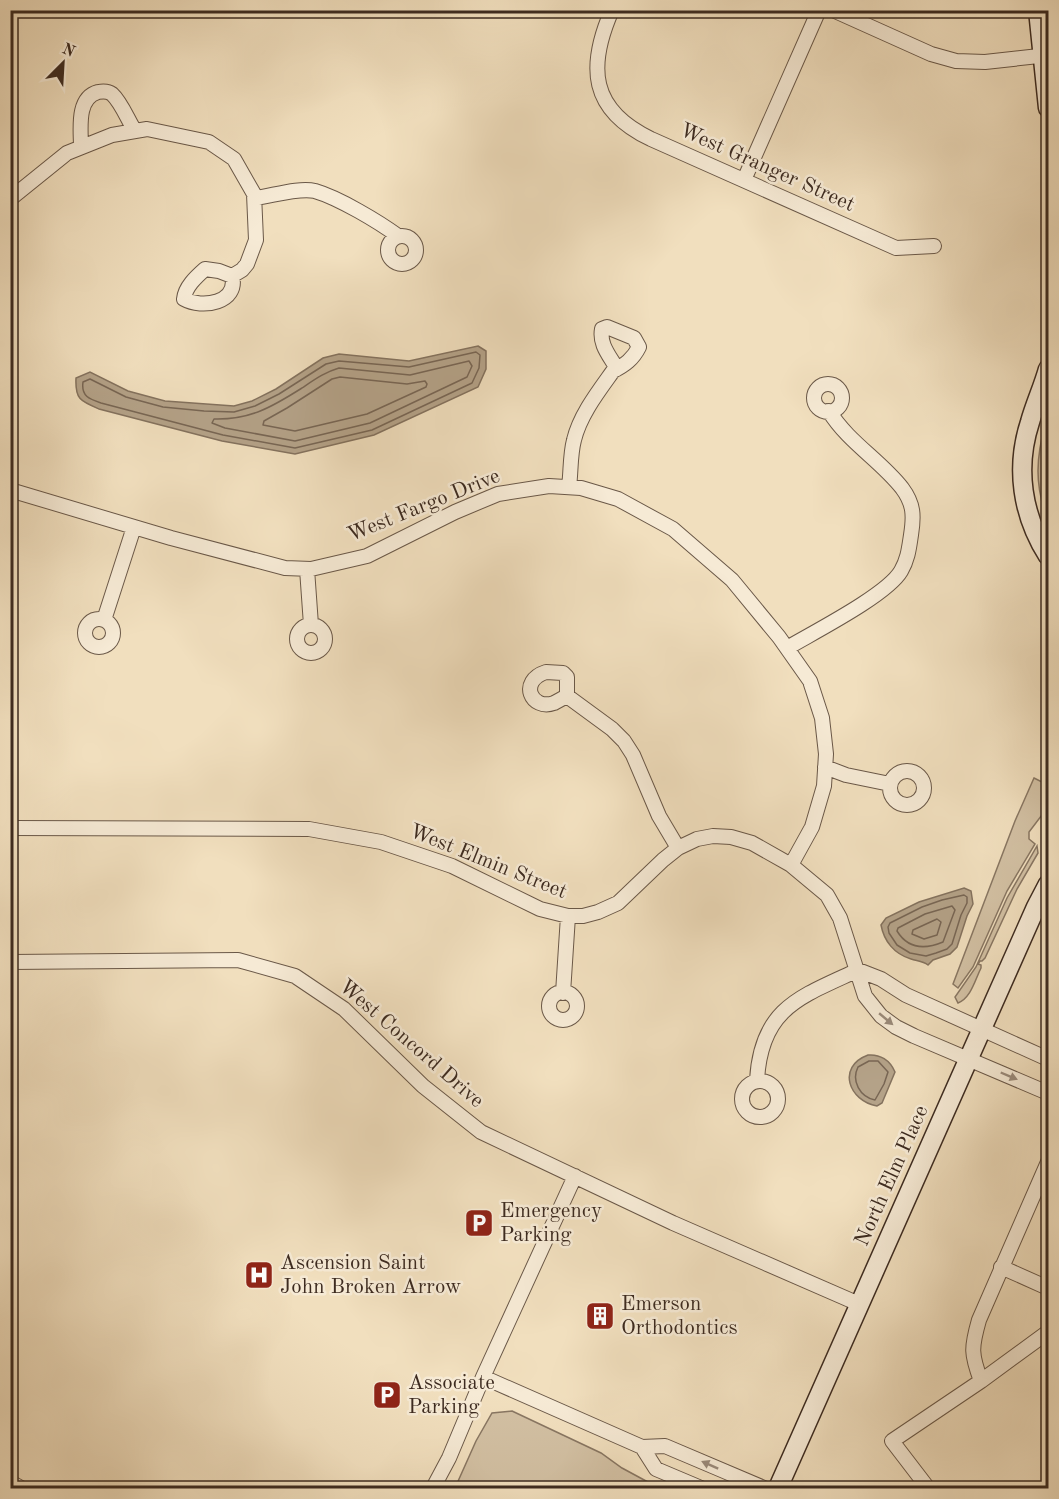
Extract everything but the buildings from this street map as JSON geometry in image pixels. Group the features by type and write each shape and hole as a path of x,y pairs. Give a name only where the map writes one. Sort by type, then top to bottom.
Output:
{"main road":[{"path":"1038,10 1046,55 1048,108"},
{"path":"1048,369 1029,423 1022,482 1028,513 1048,555"},
{"name":"North Elm Place","path":"778,1488 981,1029 1048,884"}],"street":[{"name":"West Granger Street","path":"612,10 596,59 597,73 602,92 615,114 629,128 896,248 934,246"},
{"path":"744,180 819,10"},
{"path":"833,10 931,54 956,61 985,62 1046,55"},
{"path":"81,147 83,106 87,98 97,92 113,95 135,131"},
{"path":"10,199 67,153 112,135 147,129 209,142 234,159 255,198 256,240 248,264 232,276"},
{"path":"255,198 298,190 315,191 382,224 398,237"},
{"path":"569,488 574,440 582,419 596,394 617,369"},
{"path":"787,648 881,591 900,572 908,557 914,510 911,500 900,486 845,434 830,411"},
{"name":"West Fargo Drive","path":"10,490 285,568 307,569 367,556 455,512 498,494 549,486 581,488 618,499 673,529 732,580 787,648 810,681 822,718 826,754 824,786 812,827 791,865"},
{"path":"104,620 134,527"},
{"path":"307,569 311,625"},
{"path":"567,696 612,729 624,741 633,755 659,816 678,848"},
{"path":"825,767 846,775 890,784"},
{"name":"West Elmin Street","path":"10,828 309,829 381,842 452,866 540,909 568,916 583,916 618,903 678,848 697,839 713,836 731,837 752,843 791,865 827,896 840,918 865,996 881,1016 914,1036 1048,1093"},
{"path":"563,993 568,916"},
{"name":"West Concord Drive","path":"10,962 238,960 295,976 344,1009 423,1086 481,1132 673,1222 860,1304"},
{"path":"758,1080 762,1046 776,1018 804,995 858,970 1048,1059"},
{"path":"981,1381 972,1356 974,1337 1001,1267 1044,1186 1048,1162"},
{"path":"433,1488 449,1458 574,1176"},
{"path":"1001,1267 1048,1288"},
{"path":"928,1488 892,1441 1048,1332"},
{"path":"483,1377 642,1447 665,1446 764,1488"},
{"path":"642,1447 656,1468 701,1488"},
{"path":"10,1482 21,1488"}],"shaded area":[{"path":"1046,420 1048,421 1048,521 1040,495 1038,471"},
{"path":"1034,778 1048,785 1048,807 1029,832 1029,839 1035,844 1007,891 973,967 958,988 953,984 1015,821"},
{"path":"1037,846 1038,853 1017,889 985,958 978,964 981,968 972,988 958,1003 955,997 976,967 1007,898"},
{"path":"512,1411 601,1453 622,1468 659,1488 455,1488 476,1441 492,1413"}],"water":[{"path":"478,346 486,351 486,369 478,387 374,435 295,454 222,441 99,409 87,404 76,391 76,378 90,372 128,391 165,401 234,406 252,401 276,389 323,358 339,354 409,361"},
{"path":"964,888 971,891 973,904 957,947 950,954 933,960 928,965 905,957 891,946 881,925 886,918 919,902"},
{"path":"868,1055 884,1059 895,1072 882,1103 877,1106 859,1098 850,1083 849,1075 852,1067 858,1060"}],"place":[{"name":"Emergency Parking","path":"479,1223"},
{"name":"Ascension Saint John Broken Arrow","path":"259,1275"},
{"name":"Emerson Orthodontics","path":"600,1316"},
{"name":"Associate Parking","path":"387,1395"}]}
